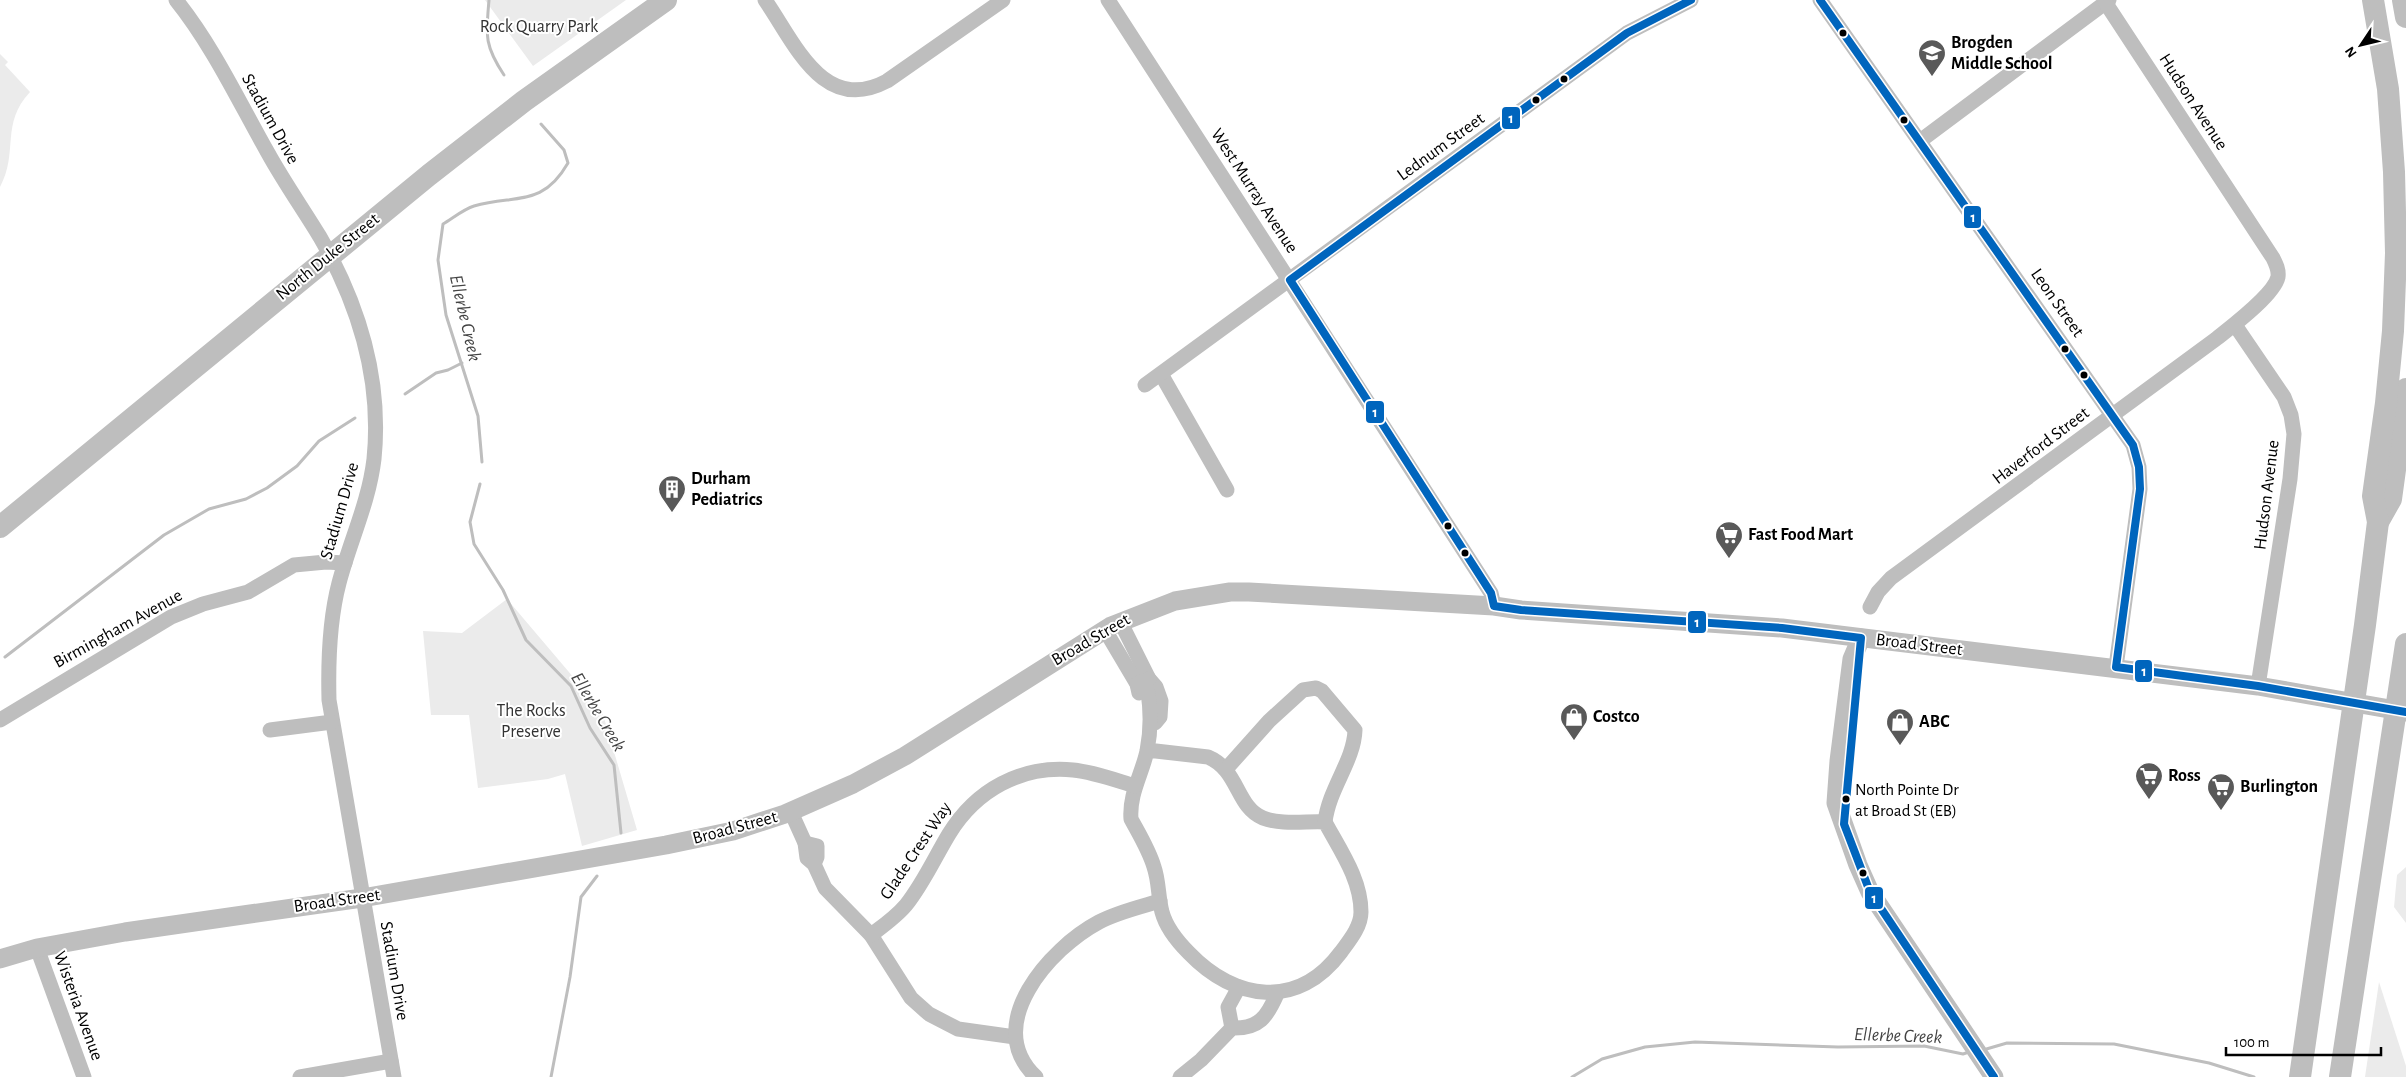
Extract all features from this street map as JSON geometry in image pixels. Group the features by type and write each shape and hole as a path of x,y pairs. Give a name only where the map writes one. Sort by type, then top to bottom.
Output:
{"highway":[{"name":"North Duke Street","path":"0,527 330,256 524,101 666,0"},
{"path":"2300,1077 2378,522 2373,496 2388,385 2396,253 2394,172 2388,89 2373,0"},
{"path":"2403,0 2406,17"},
{"path":"2378,522 2391,499 2406,389"},
{"path":"2340,1077 2406,644"}],"main road":[{"name":"Broad Street","path":"0,959 37,948 206,919 362,898 725,833 791,812 853,784 905,756 1112,626 1175,601 1230,592 1494,606 1522,610 1782,628 2116,667 2258,686 2328,700 2406,712"},
{"path":"1861,638 1861,657 1844,824 1855,858 1870,892 1990,1072"}],"street":[{"name":"Stadium Drive","path":"176,0 204,42 284,182 330,256 348,292 364,340 371,369 376,407 375,441 369,484 334,604 329,644 329,700 394,1077"},
{"path":"765,0 821,79 840,88 856,91 867,90 887,81 1003,0"},
{"name":"West Murray Avenue","path":"1108,0 1491,593 1494,606"},
{"name":"Lednum Street","path":"1145,384 1627,33 1691,0"},
{"name":"Leon Street","path":"1820,0 2133,445 2139,467 2140,483 2116,667"},
{"path":"1920,140 2107,1"},
{"name":"Hudson Avenue","path":"2107,1 2273,258 2278,275"},
{"name":"Haverford Street","path":"1870,606 1878,592 1891,578 2234,325 2275,284 2278,275"},
{"name":"Hudson Avenue","path":"2234,325 2284,397 2292,415 2294,434 2290,479 2258,686"},
{"path":"1161,374 1227,490"},
{"name":"Birmingham Avenue","path":"0,720 171,617 203,604 248,592 294,565 326,562 345,563"},
{"path":"1112,626 1148,692 1154,697 1160,717 1150,727 1147,750 1131,802 1131,819 1151,858 1167,925 1188,952 1209,970 1240,987 1277,994 1302,987 1324,972 1350,938 1361,915 1360,893 1354,876 1325,822 1332,792 1354,744 1354,730 1322,691 1316,688 1303,690 1263,727 1227,768"},
{"path":"1143,681 1142,715 1150,727"},
{"path":"270,730 332,722"},
{"path":"1147,750 1208,757 1227,768 1254,813 1265,818 1325,822"},
{"name":"Glade Crest Way","path":"871,934 906,905 960,819 983,794 997,785 1024,774 1050,769 1096,774 1135,786"},
{"path":"791,812 804,843 807,858 814,864 830,896 871,934 904,989 929,1014 958,1029 1015,1037"},
{"path":"1036,1077 1022,1060 1015,1037 1015,1023 1022,1002 1038,976 1063,948 1078,935 1107,918 1160,901"},
{"name":"Wisteria Avenue","path":"37,948 84,1077"},
{"path":"1232,1028 1228,1007 1240,987"},
{"path":"1232,1028 1245,1029 1254,1026 1265,1017 1277,994"},
{"path":"1180,1077 1201,1060 1232,1028"},
{"path":"300,1077 390,1061"}],"green space":[{"name":"Rock Quarry Park","path":"485,0 626,0 533,66"},
{"path":"0,54 8,62 5,65 30,92 15,115 6,174 0,187"},
{"name":"The Rocks Preserve","path":"507,599 602,711 637,830 582,846 565,774 548,779 478,788 469,715 431,715 423,631 462,633"},
{"path":"2406,867 2406,923 2394,907 2397,875"},
{"path":"2379,982 2406,1066 2406,1077 2365,1077"}],"waterway":[{"name":"Ellerbe Creek","path":"489,0 488,39 493,56 504,75"},
{"name":"Ellerbe Creek","path":"482,462 478,416 446,315 438,260 443,224 462,211 474,206 527,197 538,193 548,187 558,177 568,163 564,150 541,124"},
{"path":"405,394 436,373 448,370 462,363"},
{"path":"5,657 164,535 209,509 246,499 267,488 297,466 319,441 355,418"},
{"name":"Ellerbe Creek","path":"480,484 470,522 474,544 503,590 526,640 571,686 590,728 614,765 621,833"},
{"name":"Ellerbe Creek","path":"551,1077 570,977 581,897 597,876"},
{"name":"Ellerbe Creek","path":"1572,1077 1602,1059 1645,1047 1695,1042 1838,1047 1924,1046 1963,1054 1969,1052"},
{"name":"Ellerbe Creek","path":"1983,1050 2007,1043 2114,1044 2209,1063 2254,1077"}],"transit line":[{"name":"1","path":"1691,0 1627,33 1290,280 1491,593 1494,606 1521,610 1782,628 1861,638 1844,824 1870,892 1994,1077"},
{"name":"1","path":"1820,0 2133,445 2139,467 2140,489 2116,667 2258,686 2406,712"}],"place":[{"name":"Brogden Middle School","path":"1932,77"},
{"name":"Durham Pediatrics","path":"672,513"},
{"name":"Fast Food Mart","path":"1729,559"},
{"name":"Costco","path":"1574,741"},
{"name":"ABC","path":"1900,746"},
{"name":"North Pointe Dr at Broad St (EB)","path":"1846,799"},
{"name":"Ross","path":"2149,800"},
{"name":"Burlington","path":"2221,811"}]}
